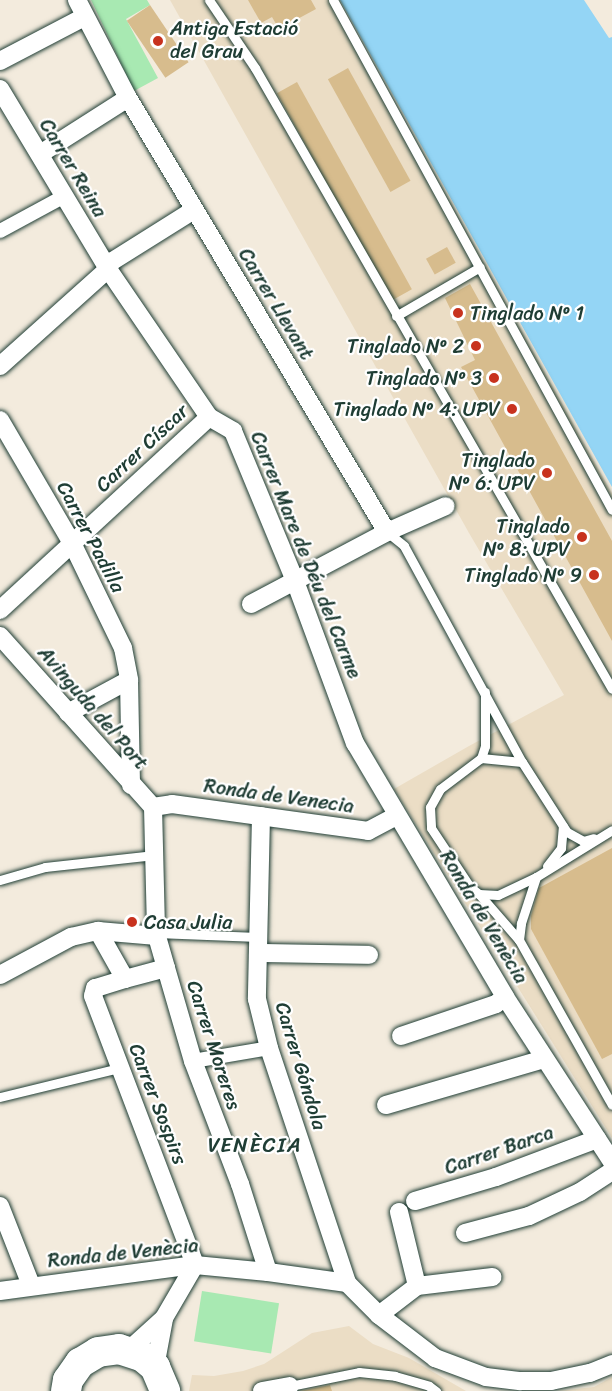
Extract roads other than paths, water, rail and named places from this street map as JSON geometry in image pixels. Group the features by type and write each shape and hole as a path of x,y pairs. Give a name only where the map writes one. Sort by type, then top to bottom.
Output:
{"highway":[{"path":"61,1387 80,1363 98,1352 118,1348 129,1350 143,1357 167,1383"}],"street":[{"name":"Carrer Llevant","path":"77,0 128,98 387,532"},
{"path":"0,61 84,17"},
{"name":"Carrer Reina","path":"0,89 108,269"},
{"path":"40,154 128,98"},
{"path":"0,231 63,197"},
{"path":"0,366 108,269 111,262 194,210"},
{"name":"Carrer Mare de Déu del Carme","path":"108,269 209,417 233,431 295,580 355,743 396,816"},
{"name":"Carrer Císcar","path":"0,610 209,417"},
{"name":"Carrer Padilla","path":"0,420 72,543 123,648 129,680 131,785"},
{"path":"251,604 387,532 446,506"},
{"name":"Avinguda del Port","path":"0,636 153,807"},
{"path":"68,713 129,680"},
{"name":"Ronda de Venecia","path":"153,807 172,804 368,831 396,816"},
{"name":"Carrer Moreres","path":"153,807 156,934 193,1061 240,1184 268,1272"},
{"name":"Carrer Góndola","path":"261,816 257,999 269,1048 316,1183 347,1283"},
{"name":"Ronda de Venècia","path":"396,816 544,1059 612,1162"},
{"path":"0,975 71,937 98,931 156,934"},
{"path":"98,931 125,979 166,968"},
{"path":"258,945 369,955"},
{"name":"Carrer Sospirs","path":"125,979 95,988 93,996 195,1265"},
{"path":"401,1036 496,1004 506,997"},
{"path":"193,1061 269,1048"},
{"path":"386,1105 544,1059"},
{"name":"Carrer Barca","path":"415,1201 496,1177 597,1139"},
{"path":"465,1233 529,1216 579,1192 612,1171"},
{"path":"0,1206 31,1285"},
{"path":"399,1212 417,1286"},
{"path":"129,1350 164,1318 195,1265"},
{"name":"Ronda de Venècia","path":"0,1291 31,1285 195,1265 347,1283"},
{"path":"380,1315 417,1286 492,1277"},
{"path":"347,1283 380,1315 435,1358 486,1377 521,1381 551,1381 590,1373 612,1364"},
{"path":"164,1318 167,1383"},
{"path":"262,1391 290,1386"}],"lane":[{"path":"209,0 255,68 612,689"},
{"path":"333,0 612,510"},
{"path":"396,316 480,267"},
{"path":"387,532 404,546 522,762 567,832 584,841 601,837"},
{"path":"485,692 485,746 481,758 440,789 430,807 431,828 464,879 519,940 612,1106"},
{"path":"481,758 522,762"},
{"path":"519,940 521,923 539,875 561,848 563,826"},
{"path":"479,894 498,895 539,875 612,830"},
{"path":"0,880 45,867 154,855"},
{"path":"156,934 258,945"},
{"path":"0,1097 119,1068"},
{"path":"290,1386 359,1372 394,1376 429,1386 436,1391"}],"water":[{"path":"340,0 584,0 609,38 612,37 612,487"}],"place":[{"name":"Antiga Estació del Grau","path":"158,41"},
{"name":"Tinglado Nº 1","path":"458,313"},
{"name":"Tinglado Nº 2","path":"476,346"},
{"name":"Tinglado Nº 3","path":"494,378"},
{"name":"Tinglado Nº 4: UPV","path":"512,409"},
{"name":"Tinglado Nº 6: UPV","path":"547,473"},
{"name":"Tinglado Nº 8: UPV","path":"582,537"},
{"name":"Tinglado Nº 9","path":"594,575"},
{"name":"Casa Julia","path":"132,922"}],"district":[{"name":"VENÈCIA","path":"255,1145"}]}
